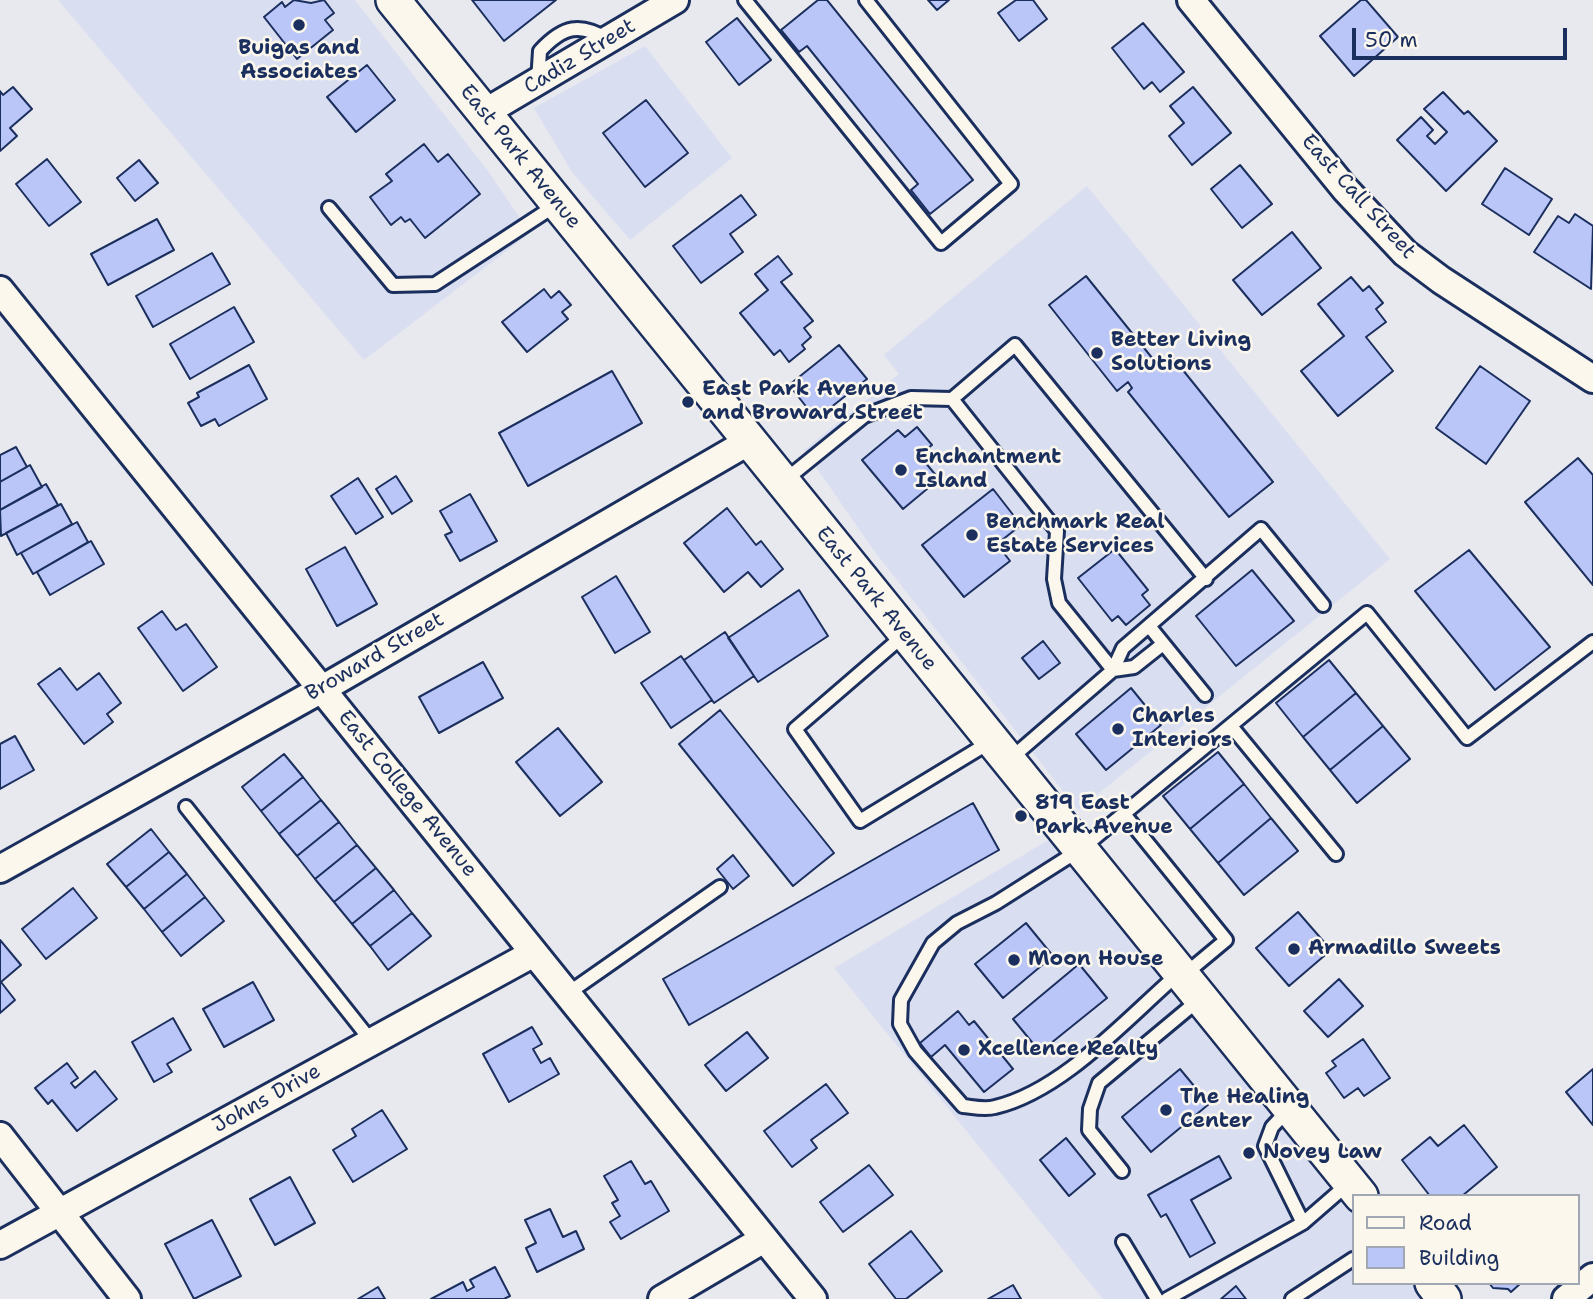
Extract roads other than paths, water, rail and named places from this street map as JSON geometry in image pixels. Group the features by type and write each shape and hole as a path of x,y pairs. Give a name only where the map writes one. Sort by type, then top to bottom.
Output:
{"street":[{"name":"East Park Avenue","path":"393,0 904,635 1001,750 1356,1189"},
{"name":"Cadiz Street","path":"485,113 676,0"},
{"name":"East Call Street","path":"1191,0 1345,189 1405,253 1593,379"},
{"name":"East College Avenue","path":"0,290 813,1299"},
{"name":"Broward Street","path":"0,869 321,689 748,442"},
{"name":"Johns Drive","path":"0,1245 534,953"},
{"path":"0,1136 127,1299"},
{"path":"662,1299 764,1239"},
{"path":"1566,1299 1593,1277"}],"lane":[{"path":"745,0 941,243 1011,184 866,0"},
{"path":"329,208 393,285 435,284 557,204"},
{"path":"781,483 864,416 911,398 952,398 1015,345 1206,579"},
{"path":"952,398 1057,531 1054,579 1059,603 1112,670"},
{"path":"1112,670 1122,649 1261,529 1323,605"},
{"path":"1188,981 1062,1076 1023,1097 993,1108 963,1106 915,1051 900,1024 901,1000 933,943 957,923 996,903 1081,849 1367,613 1467,738 1593,642"},
{"path":"1149,626 1205,695"},
{"path":"904,635 795,729 860,821 1001,750 1112,670 1134,667 1163,644"},
{"path":"1231,726 1336,854"},
{"path":"186,807 373,1042"},
{"path":"1122,1171 1089,1130 1090,1109 1099,1083 1226,940 1124,814"},
{"path":"567,994 720,887"},
{"path":"1291,1108 1272,1126 1265,1146 1303,1223"},
{"path":"1167,1299 1303,1223 1356,1189"},
{"path":"1123,1242 1157,1299"},
{"path":"1292,1299 1352,1260"}],"place":[{"name":"Buigas and Associates","path":"299,25"},
{"name":"Better Living Solutions","path":"1097,353"},
{"name":"East Park Avenue and Broward Street","path":"688,402"},
{"name":"Enchantment Island","path":"901,470"},
{"name":"Benchmark Real Estate Services","path":"972,535"},
{"name":"Charles Interiors","path":"1118,729"},
{"name":"819 East Park Avenue","path":"1021,816"},
{"name":"Armadillo Sweets","path":"1294,949"},
{"name":"Moon House","path":"1014,960"},
{"name":"Xcellence Realty","path":"964,1050"},
{"name":"The Healing Center","path":"1166,1110"},
{"name":"Novey Law","path":"1249,1153"}]}
